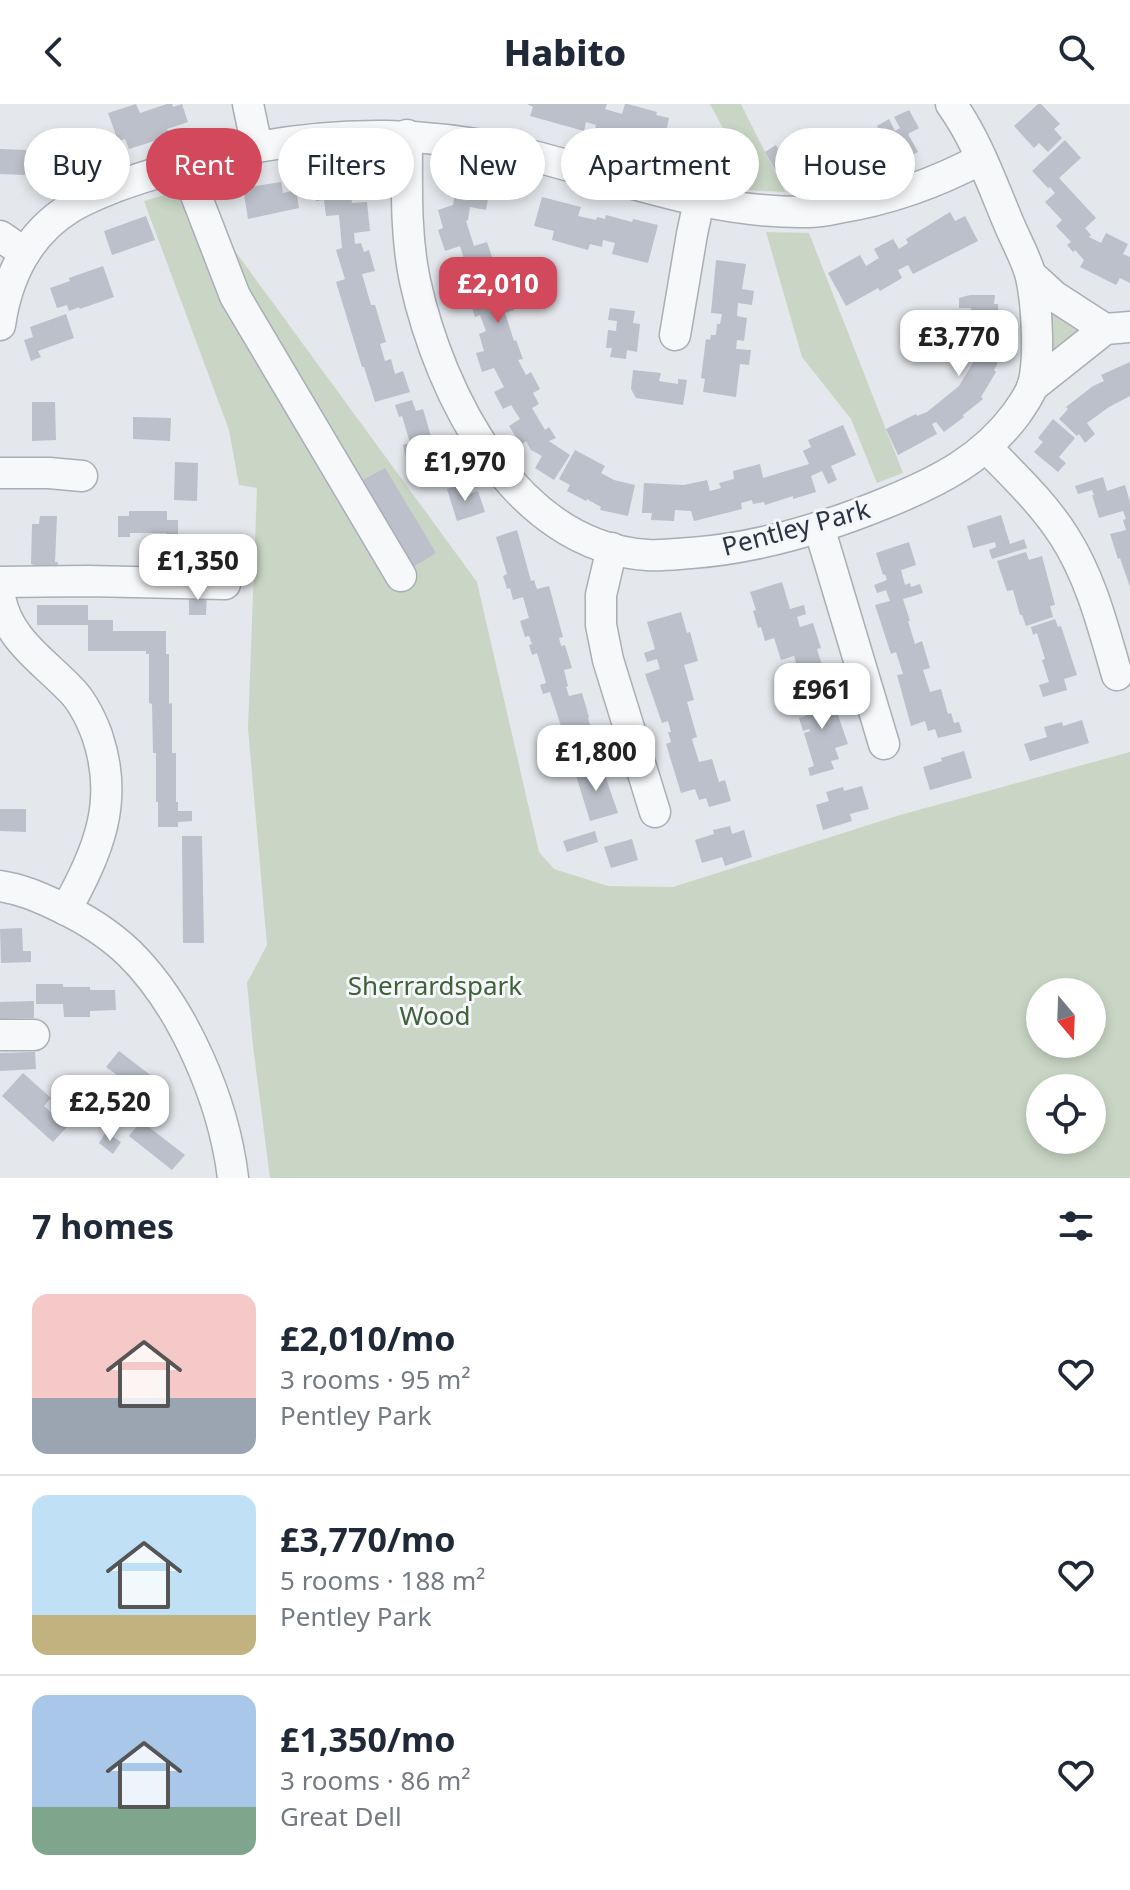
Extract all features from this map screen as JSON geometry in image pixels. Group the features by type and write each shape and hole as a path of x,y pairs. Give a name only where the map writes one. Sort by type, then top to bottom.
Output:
{"street":[{"path":"248,104 253,128"},
{"name":"Pentley Park","path":"408,200 409,244 416,283 441,365 487,452 517,491 545,517 582,537 612,548 646,555 719,551 760,544 867,510 959,468 987,448 1004,430 1032,387 1036,341 1031,275 981,159 951,104"},
{"path":"414,136 516,152 739,209 811,212 866,204 925,185 981,159"},
{"path":"0,325 12,244 45,229 69,208 92,196 146,177"},
{"path":"198,200 235,296 401,576"},
{"path":"675,335 699,201"},
{"path":"1031,275 1054,296 1117,328 1032,387"},
{"path":"987,448 1043,507 1065,537 1085,574 1117,675"},
{"path":"0,473 82,476"},
{"path":"819,527 884,744"},
{"path":"612,548 601,595 601,625 608,660 655,812"},
{"path":"0,582 225,584"},
{"path":"0,597 17,639 73,691 84,707 101,749 107,796 104,823 96,849 66,910"},
{"path":"0,886 32,894 102,931 130,954 153,982 176,1016 201,1064 217,1105 233,1178"},
{"path":"0,1035 34,1035"}],"green space":[{"path":"710,104 741,104 753,128 723,128"},
{"path":"759,140 775,172 775,192 759,191"},
{"name":"Sherrardspark Wood","path":"198,200 477,582 539,852 554,869 608,886 673,887 900,815 1130,752 1130,1178 270,1178 247,983 267,945 248,728 257,488 239,485 229,430 144,201"},
{"path":"766,232 809,233 903,473 877,483 851,419 802,357"},
{"path":"1047,303 1078,323 1081,333 1051,360"}],"building":[{"path":"136,104 140,113 167,104 173,107 182,104 188,122 170,128 146,128 146,144 130,149 130,128 113,128 108,113"},
{"path":"527,104 607,104 605,109 622,114 625,104 628,104 669,118 667,128 595,128 596,125 586,122 585,128 573,128 530,116 533,107"},
{"path":"1038,104 1060,124 1054,129 1062,138 1048,152 1039,143 1034,148 1014,126"},
{"path":"909,110 919,128 900,128 894,117"},
{"path":"889,119 894,128 878,128 877,126"},
{"path":"1065,140 1081,158 1059,178 1096,218 1085,228 1091,235 1089,237 1101,243 1106,233 1128,244 1123,254 1130,257 1130,283 1120,278 1116,285 1080,267 1084,260 1067,245 1071,242 1056,226 1062,220 1045,202 1055,193 1032,171"},
{"path":"775,146 775,170 765,152"},
{"path":"0,149 24,150 24,175 0,174"},
{"path":"278,182 278,200 298,200 299,208 248,219 245,200 262,200 262,185"},
{"path":"545,198 581,207 578,216 596,220 597,217 605,219 606,215 658,225 648,263 612,254 615,243 603,240 602,247 590,244 588,250 552,240 554,231 534,226 541,200"},
{"path":"324,200 367,202 370,231 354,233 355,244 361,243 364,252 369,250 375,271 362,274 386,342 380,344 385,361 391,359 395,374 403,371 410,392 375,402 336,282 345,279 336,250 342,248 339,215 326,216"},
{"path":"454,200 488,200 486,210 470,207 466,221 474,246 487,242 495,266 491,267 498,290 511,285 515,298 511,300 514,310 505,313 523,359 518,360 526,375 531,372 540,389 533,393 539,404 532,408 545,430 549,427 556,438 549,441 570,455 554,480 535,468 542,456 531,450 526,441 521,445 509,426 520,419 511,405 503,409 494,392 504,387 494,368 482,372 476,353 484,351 479,334 486,331 480,315 475,317 462,277 467,275 465,262 460,246 445,251 438,230 443,228 438,210 453,205"},
{"path":"950,212 955,221 965,216 978,241 913,274 908,265 898,270 902,278 846,306 828,273 860,255 866,266 879,258 874,249 893,239 899,249 908,243 906,239"},
{"path":"146,216 155,240 112,255 104,231"},
{"path":"716,260 746,264 742,289 754,291 752,305 738,303 737,316 747,318 744,341 737,340 736,349 751,350 749,365 740,364 736,397 703,392 705,379 701,378 706,339 710,340 711,335 716,335 722,314 711,313"},
{"path":"103,266 114,297 80,309 69,311 67,305 57,308 50,288"},
{"path":"995,295 999,352 996,372 981,397 983,399 964,417 944,432 936,422 932,424 937,434 898,455 886,429 927,412 959,386 974,361 975,352 969,352 971,308 959,308 959,298"},
{"path":"610,308 635,311 633,323 640,324 637,352 627,350 626,359 610,357 612,348 606,348 608,330 616,331 617,321 608,320"},
{"path":"66,314 74,338 38,351 41,357 31,361 24,340 33,337 30,327"},
{"path":"1130,362 1130,396 1087,423 1095,434 1085,443 1079,434 1077,436 1059,419 1068,409 1066,407 1104,381 1101,375"},
{"path":"633,370 661,373 659,381 678,384 678,379 687,380 683,405 636,398 631,389"},
{"path":"412,400 416,411 423,409 437,457 433,458 435,463 418,468 414,455 406,457 403,445 410,443 402,416 399,417 395,405"},
{"path":"32,402 55,402 56,440 32,441"},
{"path":"133,417 171,418 170,441 133,439"},
{"path":"1053,419 1075,438 1059,457 1066,463 1058,472 1034,452 1043,442 1038,438"},
{"path":"843,425 856,455 831,466 837,480 828,484 822,471 811,476 816,492 765,505 764,502 753,504 752,500 741,503 742,509 694,521 691,511 675,510 674,521 651,520 652,513 642,513 644,483 684,485 707,480 710,491 721,488 719,483 734,479 733,471 760,464 763,478 809,464 803,451 811,447 808,440"},
{"path":"575,450 605,466 601,473 635,485 628,516 600,510 601,507 567,491 570,485 559,479"},
{"path":"175,462 198,463 197,501 174,500"},
{"path":"385,468 436,553 413,567 363,480"},
{"path":"1103,477 1107,491 1125,485 1130,502 1130,587 1110,534 1126,530 1123,511 1099,518 1092,490 1078,494 1075,486"},
{"path":"465,484 469,494 478,491 485,512 457,521 447,489"},
{"path":"129,511 167,511 167,520 178,520 178,543 166,543 166,533 130,533 130,537 118,537 118,516 129,516"},
{"path":"1001,515 1010,544 1024,539 1027,548 992,559 989,550 996,547 995,542 973,548 967,526"},
{"path":"40,516 57,516 57,575 35,574 35,565 31,564 32,524 39,524"},
{"path":"517,530 531,581 534,580 537,589 549,586 563,637 559,638 561,646 565,645 572,668 564,670 566,687 569,696 582,693 595,754 569,761 566,751 571,750 567,737 555,740 551,729 561,726 550,692 543,694 540,685 546,683 537,653 532,655 529,645 532,644 529,636 525,637 520,621 529,618 523,597 513,600 510,588 507,589 503,576 507,574 496,537"},
{"path":"909,542 916,565 901,570 905,585 920,584 923,593 903,599 908,621 915,644 922,641 930,668 923,670 930,692 941,689 948,714 951,713 954,723 959,722 962,732 938,738 935,729 928,731 925,721 911,726 897,675 903,674 896,652 891,654 875,605 890,601 886,590 877,593 874,585 887,580 876,553"},
{"path":"1026,552 1029,560 1042,556 1055,605 1050,606 1053,617 1026,626 1013,590 1007,591 997,561"},
{"path":"782,582 790,609 804,605 806,614 797,617 800,627 813,623 828,685 805,692 794,656 781,660 774,638 765,641 761,627 758,628 750,592"},
{"path":"189,589 207,589 206,615 189,615"},
{"path":"37,605 88,605 88,620 113,620 113,631 166,631 169,704 172,703 172,753 176,753 176,802 178,811 192,811 192,821 178,822 178,827 158,827 156,753 153,753 152,704 149,703 149,654 146,651 88,651 88,625 37,625"},
{"path":"681,612 698,661 684,665 694,700 687,702 697,737 692,739 699,762 712,759 719,782 725,780 731,801 709,807 706,798 699,800 695,789 681,793 666,744 671,742 668,721 662,723 645,674 660,669 657,659 647,662 644,653 655,649 647,622"},
{"path":"1055,619 1058,627 1061,626 1077,675 1064,679 1067,690 1043,697 1039,685 1049,682 1037,633 1033,635 1031,627"},
{"path":"826,688 848,744 835,748 839,759 831,761 834,769 810,776 808,768 814,766 804,733 810,731 803,731 799,718 806,716 802,703 807,702 805,695"},
{"path":"1082,720 1089,743 1030,761 1024,744 1047,737 1044,727 1062,722 1063,726"},
{"path":"964,751 972,778 930,790 923,767"},
{"path":"601,764 618,813 590,821 575,772"},
{"path":"862,786 869,809 850,814 852,821 823,830 816,805 829,801 826,792"},
{"path":"0,809 26,809 26,832 0,831"},
{"path":"730,826 732,834 744,830 752,857 725,866 722,857 702,863 695,840 714,834 713,830"},
{"path":"595,831 598,842 567,852 563,841"},
{"path":"182,836 202,836 204,943 183,943"},
{"path":"632,839 638,860 611,868 604,847"},
{"path":"22,928 23,951 31,951 31,962 1,963 0,929"},
{"path":"36,984 115,990 116,1010 90,1011 90,1017 64,1017 63,1004 36,1004"},
{"path":"34,1001 34,1018 0,1019 0,1002"},
{"path":"119,1051 162,1084 143,1109 125,1095 132,1086 106,1067"},
{"path":"35,1052 36,1069 0,1071 0,1053"},
{"path":"23,1073 51,1098 44,1106 67,1127 53,1142 2,1096"},
{"path":"141,1121 185,1155 172,1170 129,1136"},
{"path":"106,1132 121,1142 113,1154 99,1143"}]}
